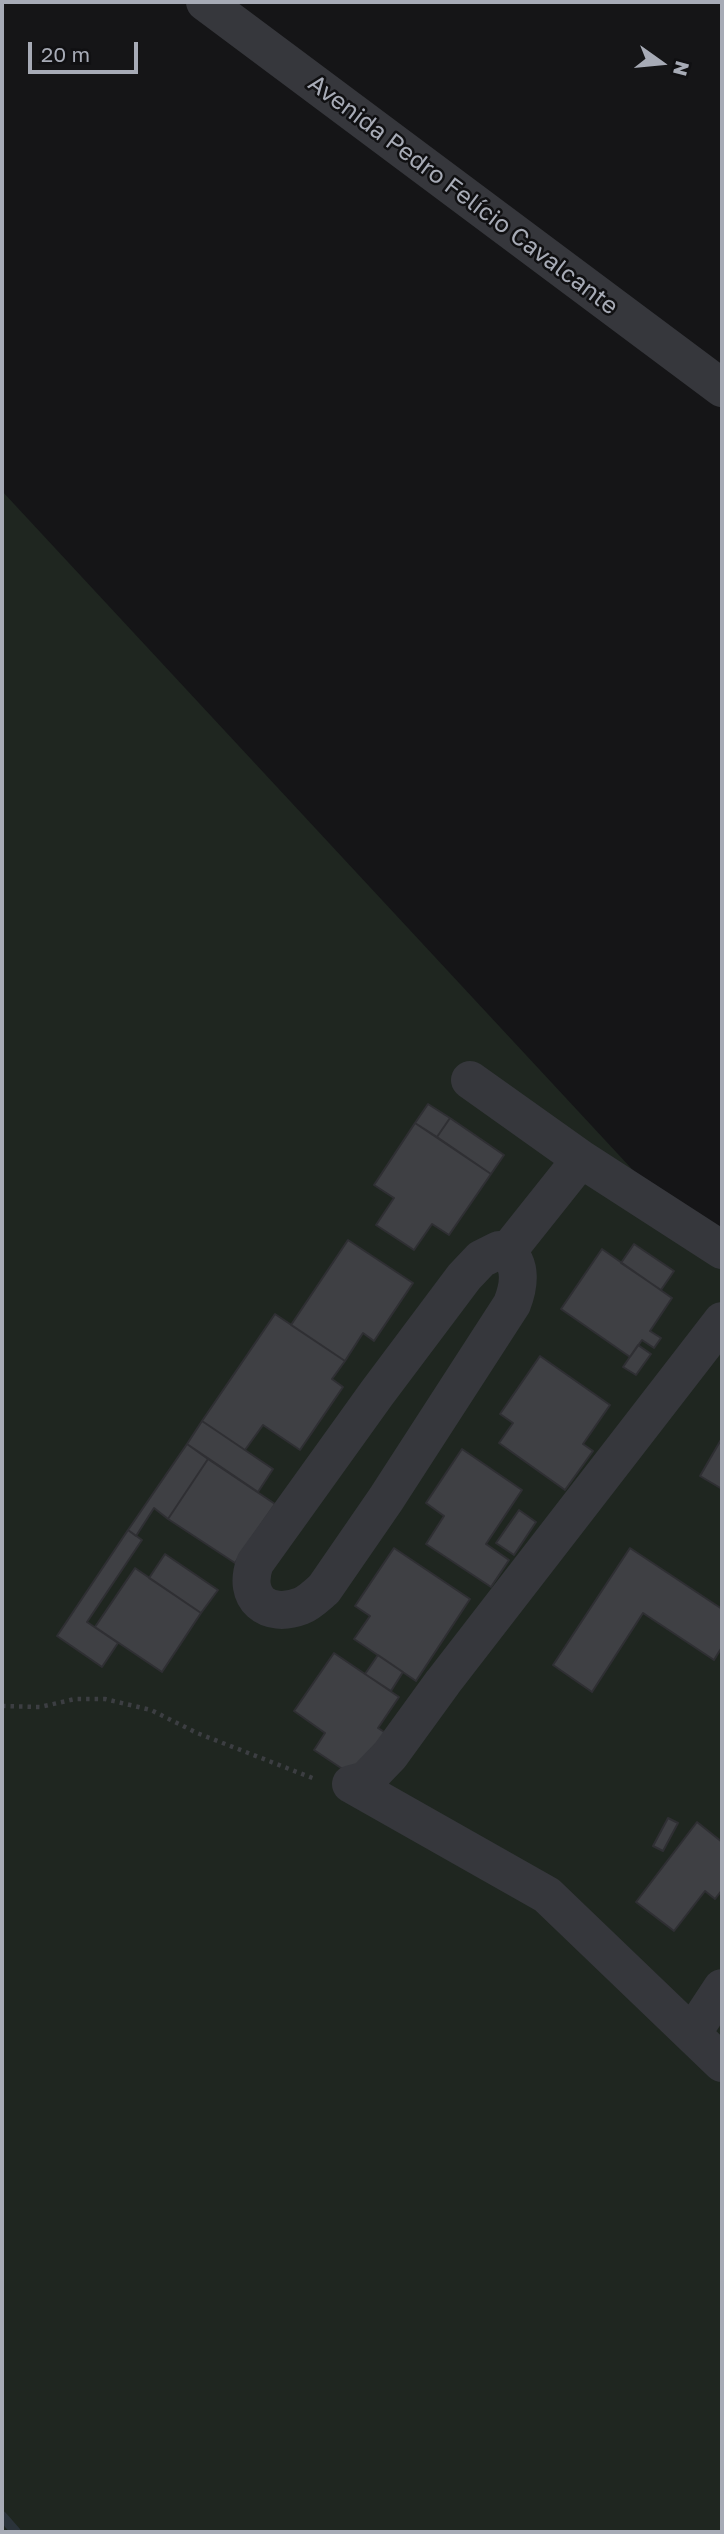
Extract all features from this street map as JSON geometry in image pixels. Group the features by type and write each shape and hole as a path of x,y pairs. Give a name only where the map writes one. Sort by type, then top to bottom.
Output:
{"street":[{"name":"Avenida Pedro Felício Cavalcante","path":"205,2 722,388"},
{"path":"470,1080 581,1159 722,1250"},
{"path":"507,1252 581,1159"},
{"path":"499,1250 507,1252 513,1257 518,1273 512,1304 394,1488 324,1589 304,1605 288,1610 273,1609 260,1603 253,1594 251,1573 288,1515 473,1267 491,1253 499,1250"},
{"path":"351,1784 366,1780 390,1755 443,1682 722,1321"},
{"path":"351,1784 547,1895 693,2032 722,2063"},
{"path":"693,2032 722,1988"}],"path":[{"path":"2,1706 40,1707 75,1699 105,1699 151,1710 197,1733 309,1777 351,1784"}],"shaded area":[{"path":"2,491 722,1266 722,2532 2,2532"}],"building":[{"path":"428,1104 450,1118 437,1137 415,1123"},
{"path":"450,1118 504,1155 491,1174 437,1137"},
{"path":"415,1123 491,1174 449,1235 432,1224 414,1250 376,1225 394,1198 374,1185"},
{"path":"348,1240 413,1283 374,1341 363,1333 345,1361 291,1325"},
{"path":"634,1244 674,1271 661,1290 621,1263"},
{"path":"602,1249 672,1298 650,1331 661,1338 654,1348 642,1340 630,1357 561,1309"},
{"path":"275,1314 345,1361 332,1379 343,1387 300,1450 263,1425 245,1450 202,1421"},
{"path":"638,1345 651,1354 636,1375 623,1367"},
{"path":"540,1356 610,1405 583,1444 593,1451 565,1490 499,1443 513,1423 500,1414"},
{"path":"202,1421 273,1469 258,1492 187,1444"},
{"path":"722,1438 722,1489 700,1476"},
{"path":"187,1444 208,1459 168,1519 154,1508 136,1536 128,1530"},
{"path":"462,1449 522,1490 486,1544 509,1560 491,1587 426,1544 444,1516 426,1503"},
{"path":"208,1459 275,1504 235,1563 168,1519"},
{"path":"519,1510 536,1522 514,1555 496,1543"},
{"path":"128,1530 142,1540 87,1622 118,1643 102,1667 57,1636"},
{"path":"394,1548 470,1599 416,1681 354,1639 370,1616 355,1606"},
{"path":"630,1548 722,1609 722,1647 714,1660 643,1613 592,1692 553,1665"},
{"path":"165,1554 218,1590 201,1613 149,1578"},
{"path":"135,1568 201,1613 162,1672 95,1627"},
{"path":"334,1653 399,1697 378,1728 389,1735 359,1780 314,1750 325,1733 294,1711"},
{"path":"378,1655 403,1672 391,1691 365,1674"},
{"path":"668,1818 678,1823 663,1851 653,1846"},
{"path":"697,1822 722,1842 722,1890 715,1899 705,1891 674,1931 636,1902"}],"waterway":[{"path":"2,2516 16,2532"}]}
